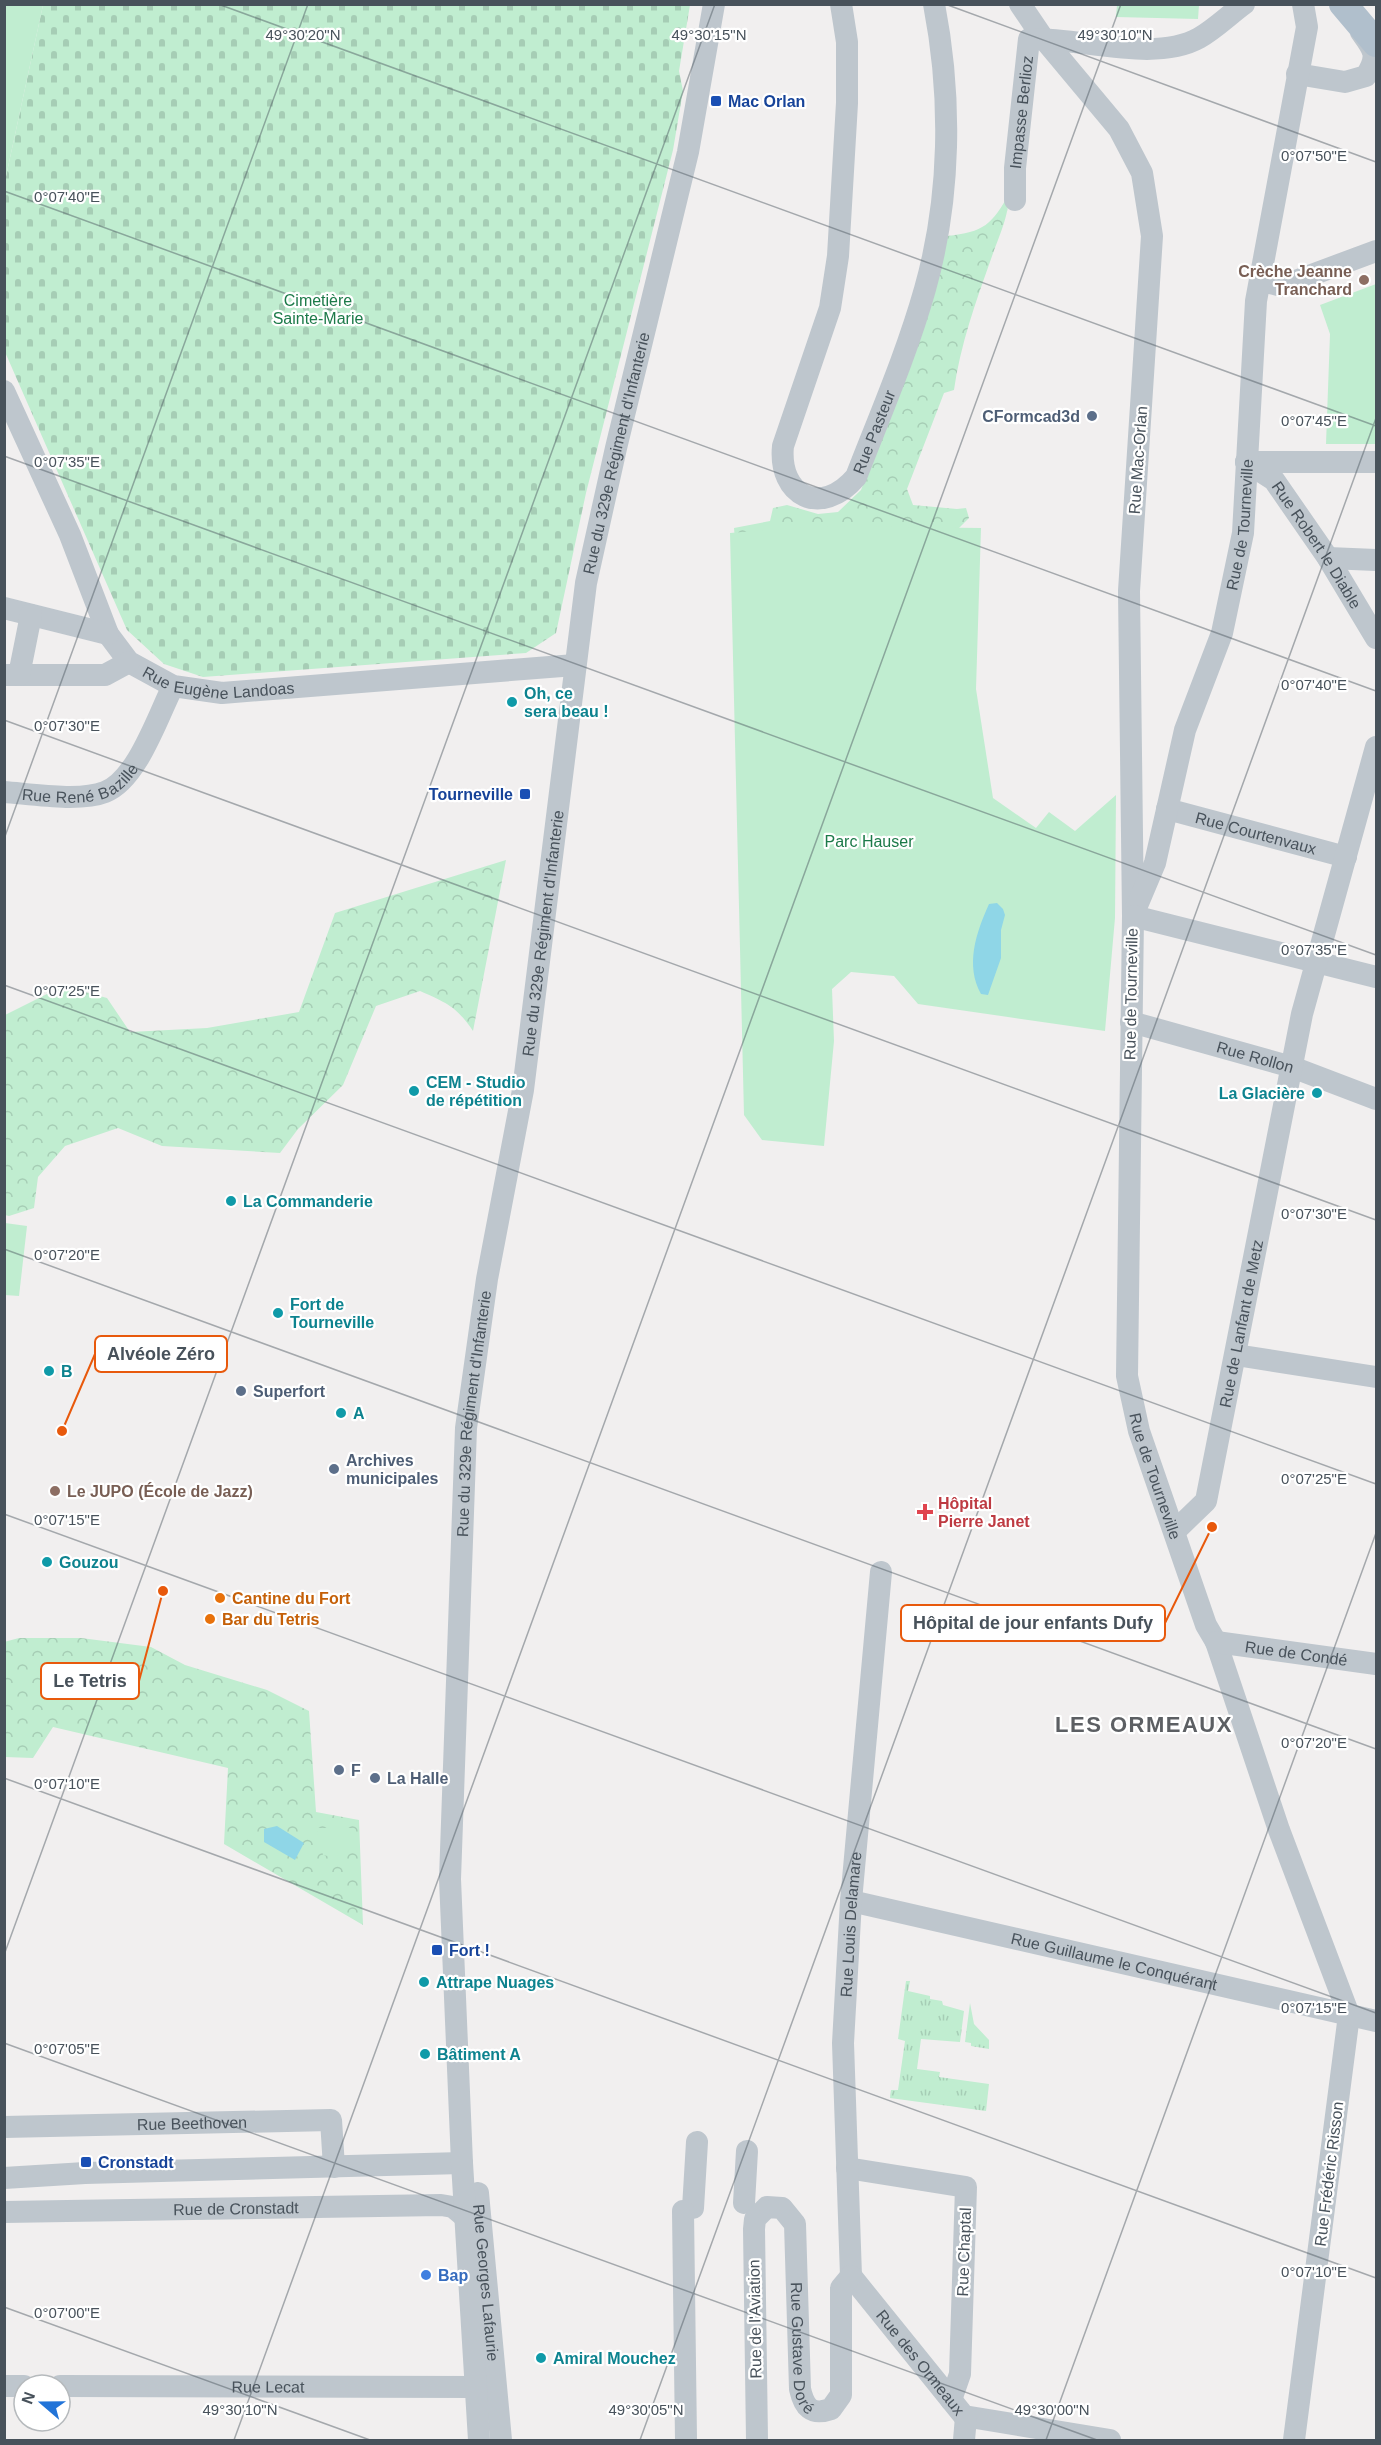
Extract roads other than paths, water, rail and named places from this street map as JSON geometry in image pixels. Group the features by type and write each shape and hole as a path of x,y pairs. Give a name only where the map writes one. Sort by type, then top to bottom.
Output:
{"main road":[{"path":"1342,4 1377,43"}],"street":[{"name":"Rue du 329e Régiment d'Infanterie","path":"462,2163 450,1879 466,1428 487,1279 523,1090 574,664 586,583 616,448 688,152 714,4"},
{"name":"Rue Pasteur","path":"841,4 847,42 847,103 838,256 830,308 783,446 782,462 794,488 820,500 833,498 845,491 856,477 925,289 938,228 947,128 943,54 933,4"},
{"path":"1020,4 1043,38 1147,48 1176,46 1198,38 1244,4"},
{"path":"1303,4 1307,27 1298,74 1345,82 1366,76 1374,63 1374,50 1342,4"},
{"name":"Impasse Berlioz","path":"1016,200 1015,168 1029,39 1043,38"},
{"name":"Rue Mac-Orlan","path":"1043,38 1119,129 1142,173 1152,230 1130,591 1133,916"},
{"name":"Rue de Tourneville","path":"1298,74 1259,274 1243,533 1222,633 1185,730 1155,863 1133,916 1127,1376 1138,1431 1175,1531 1206,1625 1216,1642 1279,1830 1349,2015"},
{"path":"1259,274 1270,283 1282,286 1377,251"},
{"name":"Rue Eugène Landoas","path":"4,391 70,535 108,634 129,662 173,686 222,693 574,664"},
{"path":"1246,462 1377,462"},
{"name":"Rue Robert le Diable","path":"1246,462 1274,480 1328,558 1377,638"},
{"path":"1328,558 1377,560"},
{"path":"4,608 108,634"},
{"path":"32,615 12,675 105,675 129,662"},
{"name":"Rue René Bazille","path":"7,798 89,796 106,792 120,783 131,770 173,686"},
{"name":"Rue de Lanfant de Metz","path":"1175,1531 1206,1501 1302,1014 1377,747"},
{"name":"Rue Courtenvaux","path":"1167,809 1346,857"},
{"path":"1133,916 1377,977"},
{"name":"Rue Rollon","path":"1131,1022 1292,1067 1377,1099"},
{"path":"1236,1355 1377,1377"},
{"name":"Rue Louis Delamare","path":"851,2277 843,2043 851,1901 881,1572"},
{"name":"Rue de Condé","path":"1216,1642 1377,1664"},
{"name":"Rue Guillaume le Conquérant","path":"851,1901 1377,2022"},
{"name":"Rue Frédéric Risson","path":"1294,2440 1349,2015"},
{"name":"Rue Beethoven","path":"4,2127 331,2120 334,2168"},
{"name":"Rue Georges Lafaurie","path":"460,2128 472,2159 478,2194 501,2440"},
{"path":"686,2440 688,2209 697,2142"},
{"path":"744,2203 747,2151"},
{"path":"4,2178 85,2173 462,2163 478,2194"},
{"name":"Rue Georges Lafaurie","path":"462,2163 479,2440"},
{"name":"Rue Chaptal","path":"847,2169 966,2187 960,2374 951,2400"},
{"name":"Rue de Cronstadt","path":"4,2212 441,2205 453,2207 465,2217"},
{"name":"Rue Gustave Doré","path":"772,2206 788,2212 795,2224 800,2389 803,2402 809,2410 816,2413 831,2409 841,2395 841,2288 851,2277"},
{"name":"Rue de l'Aviation","path":"757,2440 754,2229 758,2214 772,2206"},
{"name":"Rue des Ormeaux","path":"851,2277 966,2417 1110,2440"},
{"name":"Rue Lecat","path":"72,2386 477,2387"},
{"path":"964,2440 966,2417"}],"water":[{"path":"997,903 1005,915 1001,930 1001,958 988,995 981,994 976,983 974,949 989,904"},
{"path":"277,1826 304,1843 295,1860 264,1842 264,1829"}],"place":[{"name":"Mac Orlan","path":"716,101"},
{"name":"Crèche Jeanne Tranchard","path":"1364,280"},
{"name":"CFormcad3d","path":"1092,416"},
{"name":"Oh, ce sera beau !","path":"512,702"},
{"name":"Tourneville","path":"525,794"},
{"name":"CEM - Studio de répétition","path":"414,1091"},
{"name":"La Glacière","path":"1317,1093"},
{"name":"La Commanderie","path":"231,1201"},
{"name":"Fort de Tourneville","path":"278,1313"},
{"name":"B","path":"49,1371"},
{"name":"Superfort","path":"241,1391"},
{"name":"A","path":"341,1413"},
{"name":"Alvéole Zéro","path":"62,1431"},
{"name":"Archives municipales","path":"334,1469"},
{"name":"Le JUPO (École de Jazz)","path":"55,1491"},
{"name":"Hôpital Pierre Janet","path":"925,1512"},
{"name":"Hôpital de jour enfants Dufy","path":"1212,1527"},
{"name":"Gouzou","path":"47,1562"},
{"name":"Le Tetris","path":"163,1591"},
{"name":"Cantine du Fort","path":"220,1598"},
{"name":"Bar du Tetris","path":"210,1619"},
{"name":"F","path":"339,1770"},
{"name":"La Halle","path":"375,1778"},
{"name":"Fort !","path":"437,1950"},
{"name":"Attrape Nuages","path":"424,1982"},
{"name":"Bâtiment A","path":"425,2054"},
{"name":"Cronstadt","path":"86,2162"},
{"name":"Bap","path":"426,2275"},
{"name":"Amiral Mouchez","path":"541,2358"}],"district":[{"name":"LES ORMEAUX","path":"1144,1724"}],"park label":[{"name":"Cimetière Sainte-Marie","path":"318,309"},
{"name":"Parc Hauser","path":"869,841"}]}
